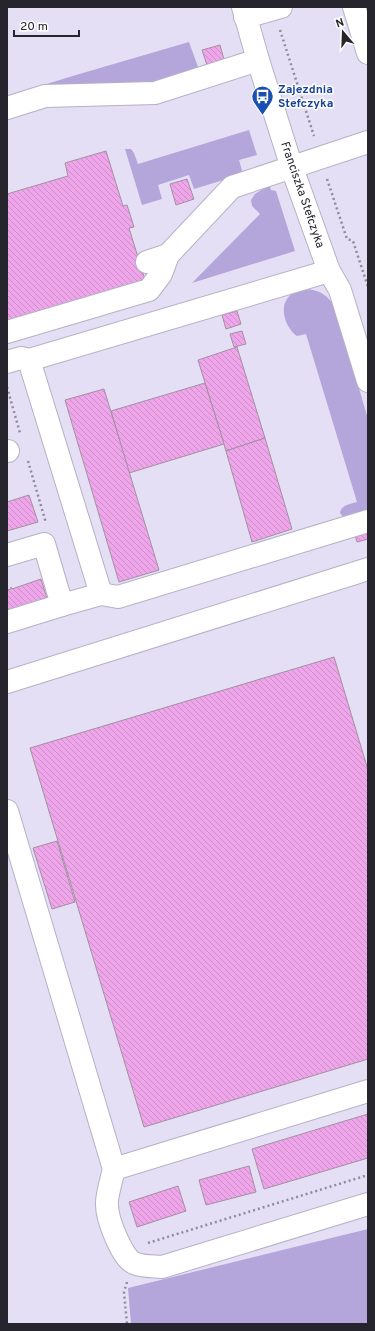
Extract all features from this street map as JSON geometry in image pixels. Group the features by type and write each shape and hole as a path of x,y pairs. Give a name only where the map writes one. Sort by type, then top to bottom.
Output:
{"street":[{"path":"244,12 281,7"},
{"path":"354,7 368,52"},
{"name":"Franciszka Stefczyka","path":"244,12 292,168 329,271 340,290 368,382"},
{"path":"7,108 46,96 155,92 258,60"},
{"path":"7,332 149,290 161,274 168,255 232,187 368,142"},
{"path":"147,262 168,255"},
{"path":"7,362 21,358 29,360 329,271"},
{"path":"29,360 101,594"},
{"path":"7,622 101,594 118,597 368,521"},
{"path":"7,555 44,544 62,605"},
{"path":"7,682 366,576"},
{"path":"7,811 114,1169 106,1205 114,1235 128,1257 147,1266 162,1267 368,1204"},
{"path":"114,1169 368,1091"}],"path":[{"path":"7,387 12,447"},
{"path":"28,460 51,541 44,544"},
{"path":"127,1324 124,1292 128,1257 368,1175"}],"shaded area":[{"path":"189,42 198,67 152,82 40,86 76,75"},
{"path":"249,130 257,155 239,160 243,174 194,189 189,175 158,185 162,199 142,205 125,149 131,149 138,164"},
{"path":"266,187 270,187 271,190 276,191 295,251 192,283 260,214 252,206 251,200 255,194"},
{"path":"304,289 314,290 326,296 335,307 368,419 368,514 346,520 340,513 342,508 346,505 357,502 306,334 297,336 289,327 284,316 287,298 295,292"},
{"path":"368,1229 368,1324 131,1324 128,1288"}],"building":[{"path":"220,45 225,63 208,68 202,50"},
{"path":"106,151 123,206 127,205 134,227 129,228 146,283 7,325 7,194 68,176 65,163"},
{"path":"187,179 194,199 176,205 170,184"},
{"path":"237,311 241,324 226,329 222,315"},
{"path":"242,331 246,344 234,347 230,334"},
{"path":"237,347 265,438 226,451 198,360"},
{"path":"205,383 224,444 129,473 111,411"},
{"path":"104,389 159,570 119,582 65,400"},
{"path":"265,438 292,529 252,542 226,451"},
{"path":"29,495 38,522 7,531 7,502"},
{"path":"368,531 368,539 357,542 355,535"},
{"path":"41,579 48,602 7,615 7,590 11,589 11,587 12,589"},
{"path":"334,657 368,770 368,1059 144,1127 30,748"},
{"path":"57,841 75,902 52,909 33,848"},
{"path":"368,1114 368,1158 264,1189 252,1149"},
{"path":"249,1166 256,1192 206,1205 199,1180"},
{"path":"178,1186 186,1211 137,1227 129,1202"}],"place":[{"name":"Zajezdnia Stefczyka","path":"263,116"}]}
